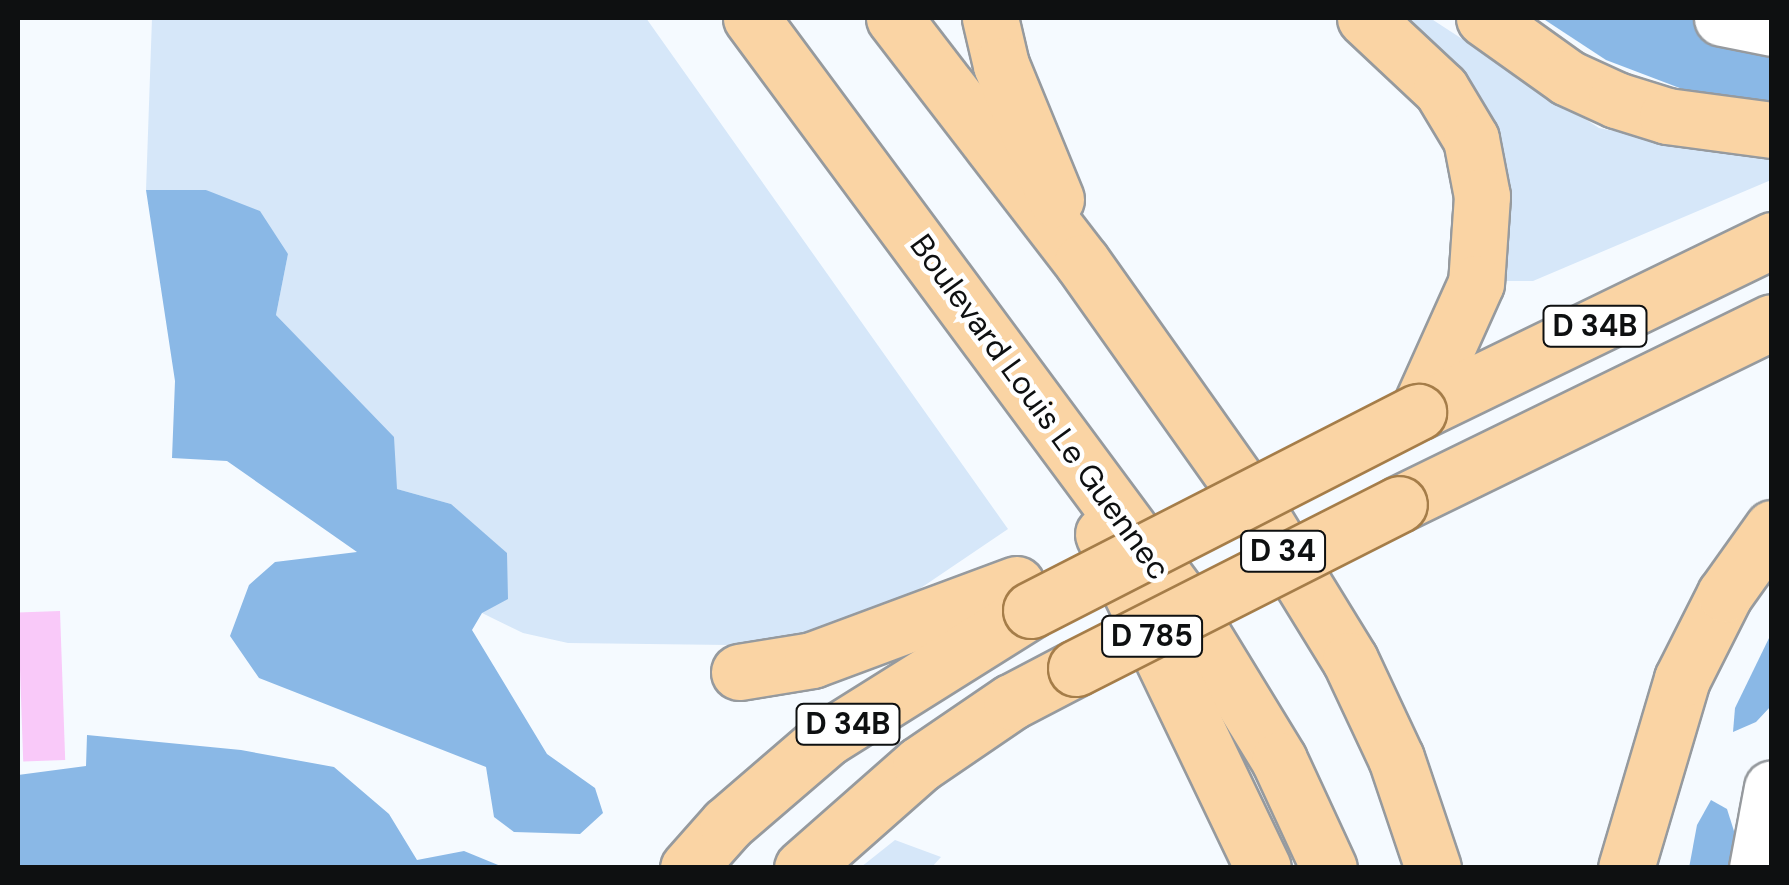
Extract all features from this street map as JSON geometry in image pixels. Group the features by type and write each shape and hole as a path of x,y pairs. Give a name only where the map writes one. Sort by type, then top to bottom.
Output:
{"main road":[{"name":"Boulevard Louis Le Guennec","path":"750,18 1042,404 1231,675 1328,868"},
{"name":"D 34","path":"894,18 1082,262 1257,509 1350,660 1396,758 1432,868"},
{"path":"990,18 1002,64 1082,262"},
{"path":"1364,18 1441,88 1471,139 1482,196 1476,283 1418,412"},
{"path":"1484,18 1568,78 1616,100 1667,116 1772,130"},
{"name":"D 34B","path":"688,868 727,824 827,738 1024,597 1192,524 1772,240"},
{"name":"D 785","path":"802,868 920,764 1012,702 1399,504 1772,322"},
{"name":"D 785","path":"1042,404 1263,868"},
{"path":"1626,868 1682,680 1725,594 1772,528"},
{"path":"739,672 812,660 1024,597"}],"street":[{"path":"1722,18 1772,28"},
{"path":"1757,868 1772,788"}],"shaded area":[{"path":"152,18 646,18 1008,529 909,596 809,632 728,645 568,643 523,633 482,613 451,504 397,489 313,354 276,315 288,254 206,190 146,190"},
{"path":"1392,18 1430,18 1599,128 1722,152 1771,152 1771,180 1533,281 1501,281"},
{"path":"1542,18 1771,18 1771,101 1706,98 1606,60"},
{"path":"146,190 206,190 260,211 288,254 276,315 394,437 397,489 451,504 507,553 508,599 482,613 472,630 547,754 595,788 603,813 580,834 514,832 494,817 486,767 259,678 230,636 249,585 275,562 357,552 227,461 172,458 175,381"},
{"path":"1771,634 1771,706 1756,722 1733,732 1735,708"},
{"path":"87,735 241,750 334,767 389,814 417,860 464,851 503,867 18,867 18,775 86,766"},
{"path":"1711,800 1727,809 1739,847 1736,867 1689,868 1697,825"},
{"path":"895,840 941,857 932,867 861,867"}],"building":[{"path":"60,611 65,760 23,761 18,612"}]}
